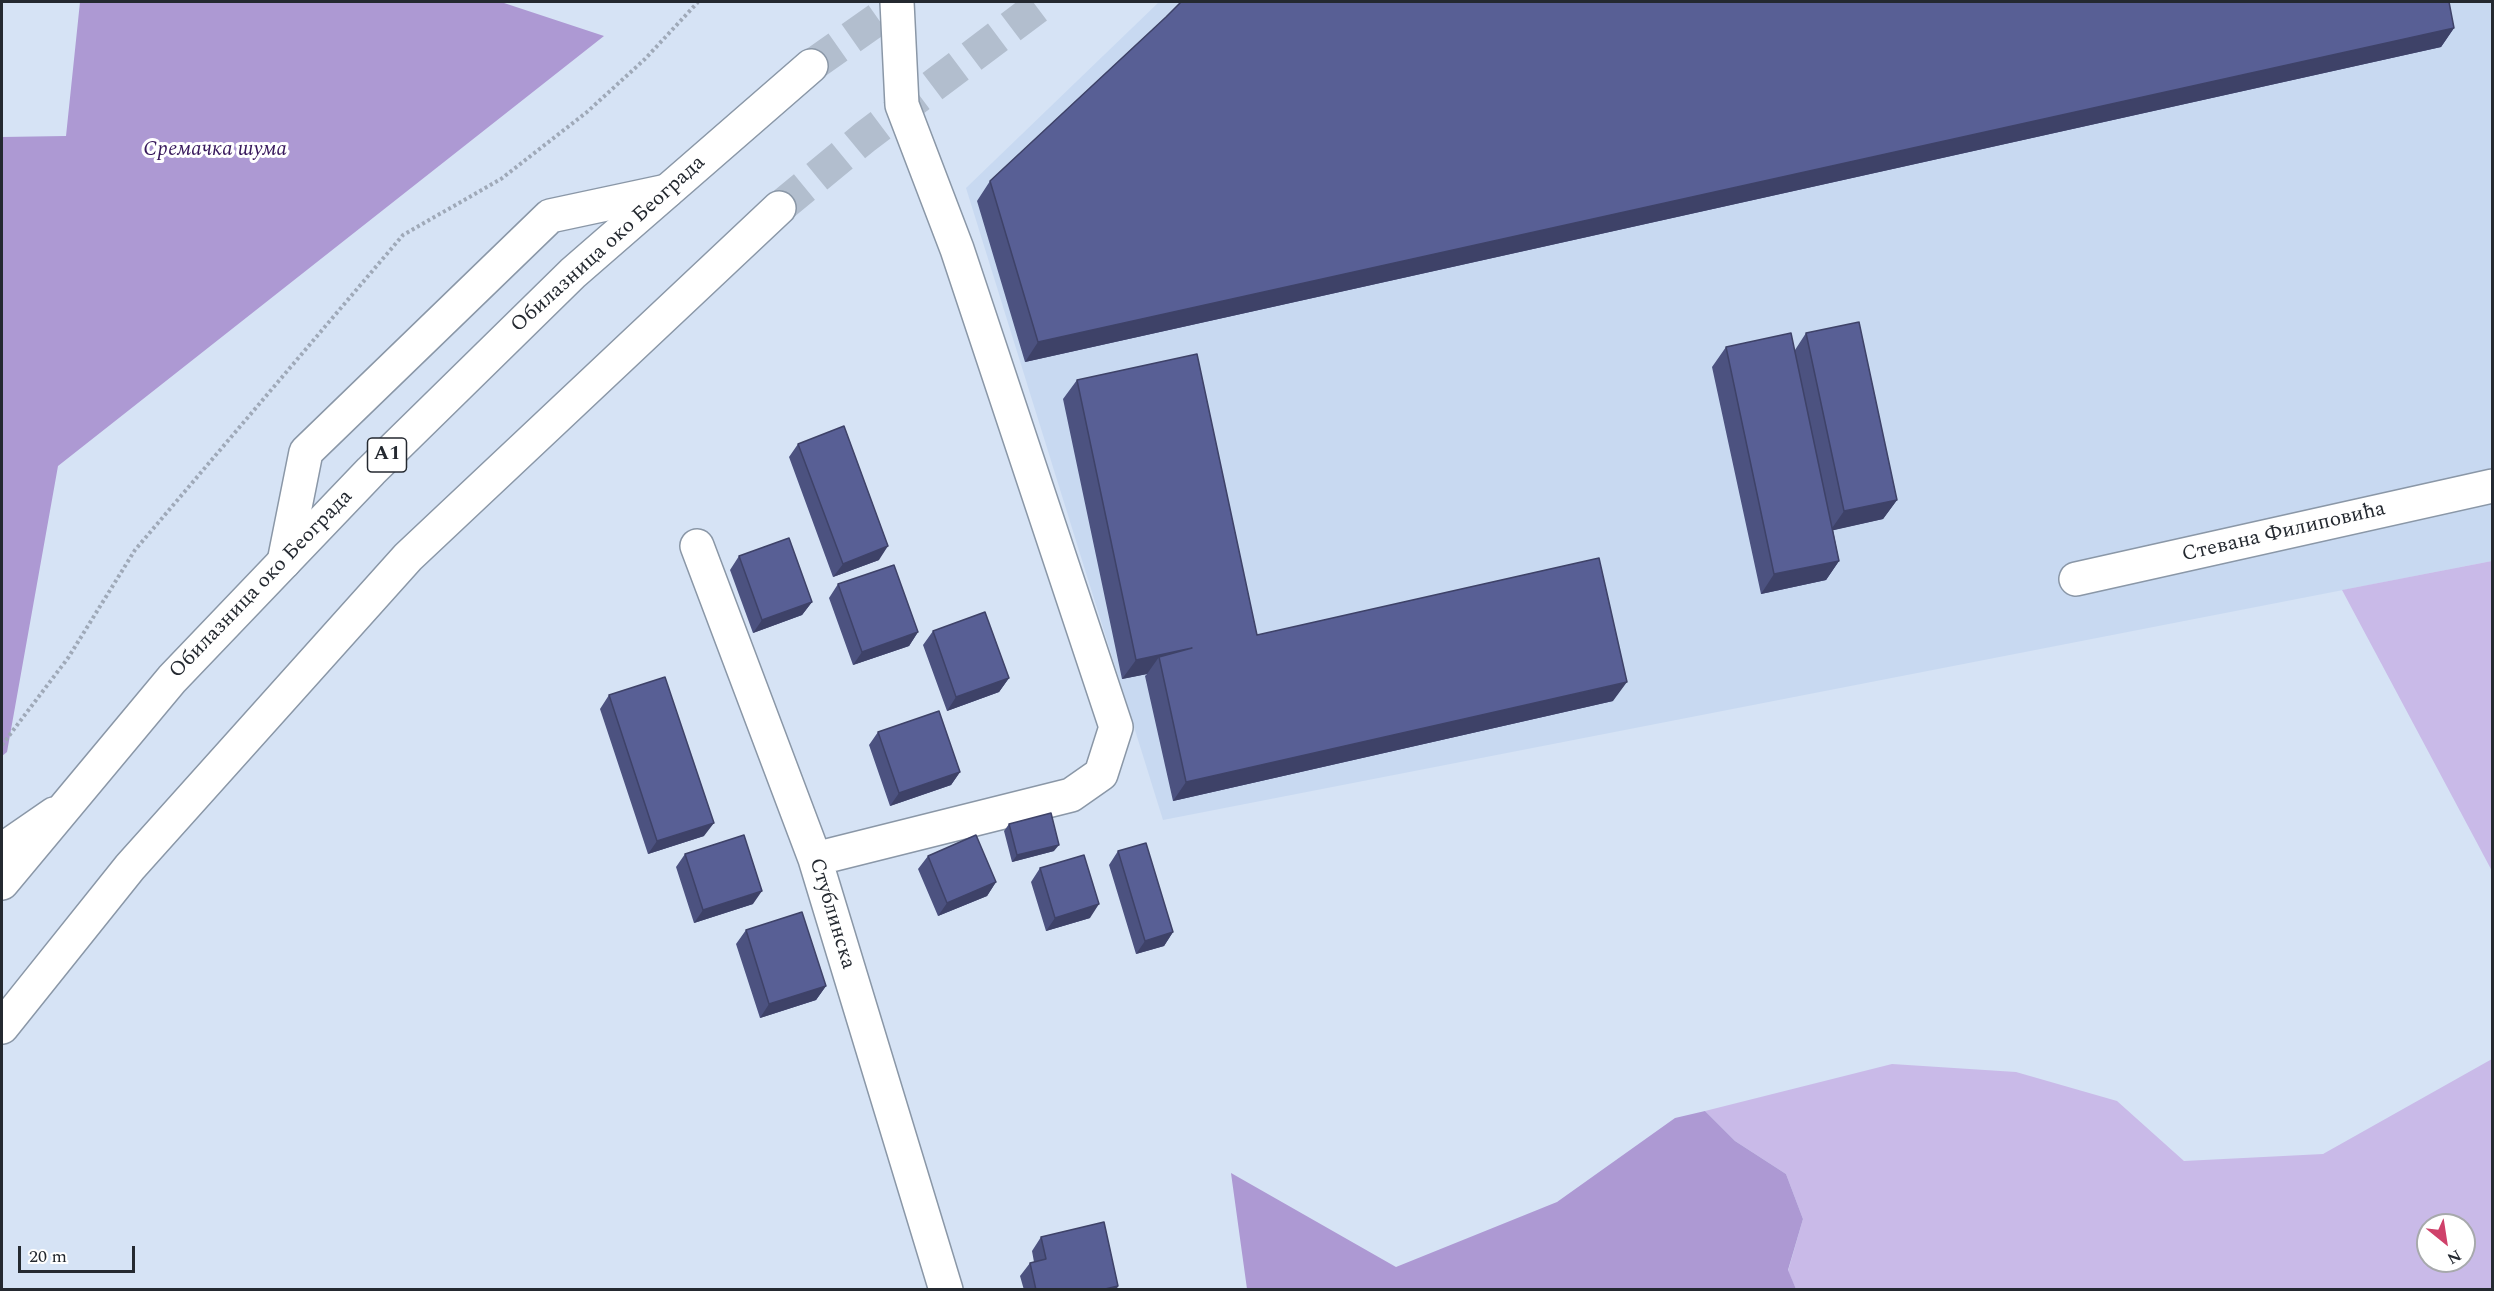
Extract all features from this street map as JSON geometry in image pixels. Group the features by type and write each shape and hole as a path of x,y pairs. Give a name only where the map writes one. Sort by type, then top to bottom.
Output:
{"main road":[{"path":"815,859 1071,795 1101,774 1116,727 957,249 902,105 897,2"},
{"name":"Обилазница око Београда","path":"2,883 172,679 371,471 573,273 811,66"},
{"path":"284,562 306,452 550,216 667,191"},
{"path":"2,1028 130,867 408,557 779,208"},
{"name":"Стевана Филиповића","path":"2076,579 2493,486"},
{"name":"Стублинска","path":"697,546 815,859 946,1290"},
{"path":"2,850 63,808"}],"path":[{"path":"2,745 68,658 135,550 403,235 501,179 587,112 645,59 698,2"}],"shaded area":[{"path":"1159,2 2492,2 2492,561 1163,820 966,188"},
{"path":"2492,561 2492,871 2342,590"},
{"path":"2492,1059 2492,1289 1796,1289 1788,1271 1803,1219 1786,1174 1735,1141 1705,1111 1892,1064 2016,1072 2117,1101 2184,1161 2323,1154"}],"green space":[{"name":"Сремачка шума","path":"80,2 501,2 604,36 58,466 7,752 2,756 2,137 66,136"},
{"path":"1705,1111 1735,1141 1786,1174 1803,1219 1788,1270 1796,1289 1247,1289 1231,1173 1396,1267 1557,1202 1675,1118"}],"building":[{"path":"1181,2 2449,2 2454,28 1038,342 990,181"},
{"path":"1859,322 1897,500 1844,511 1806,333"},
{"path":"1791,333 1839,561 1774,574 1726,347"},
{"path":"1197,354 1257,635 1599,558 1627,682 1186,782 1159,657 1192,648 1136,660 1077,380"},
{"path":"844,426 888,546 843,564 798,444"},
{"path":"789,538 812,602 762,620 739,556"},
{"path":"894,565 918,632 862,652 838,584"},
{"path":"985,612 1009,678 956,697 933,631"},
{"path":"665,677 714,823 657,841 609,695"},
{"path":"939,711 960,772 899,793 878,732"},
{"path":"1051,813 1059,845 1017,855 1009,824"},
{"path":"744,835 762,891 703,910 685,854"},
{"path":"976,835 996,882 947,903 928,856"},
{"path":"1146,843 1173,932 1145,941 1118,851"},
{"path":"1084,855 1099,904 1055,918 1040,868"},
{"path":"802,912 826,986 769,1004 746,930"},
{"path":"1104,1222 1118,1286 1101,1290 1036,1290 1030,1263 1046,1259 1041,1237"}],"tunnel":[{"path":"811,66 902,2"},
{"path":"779,208 865,137 1044,2"}]}
